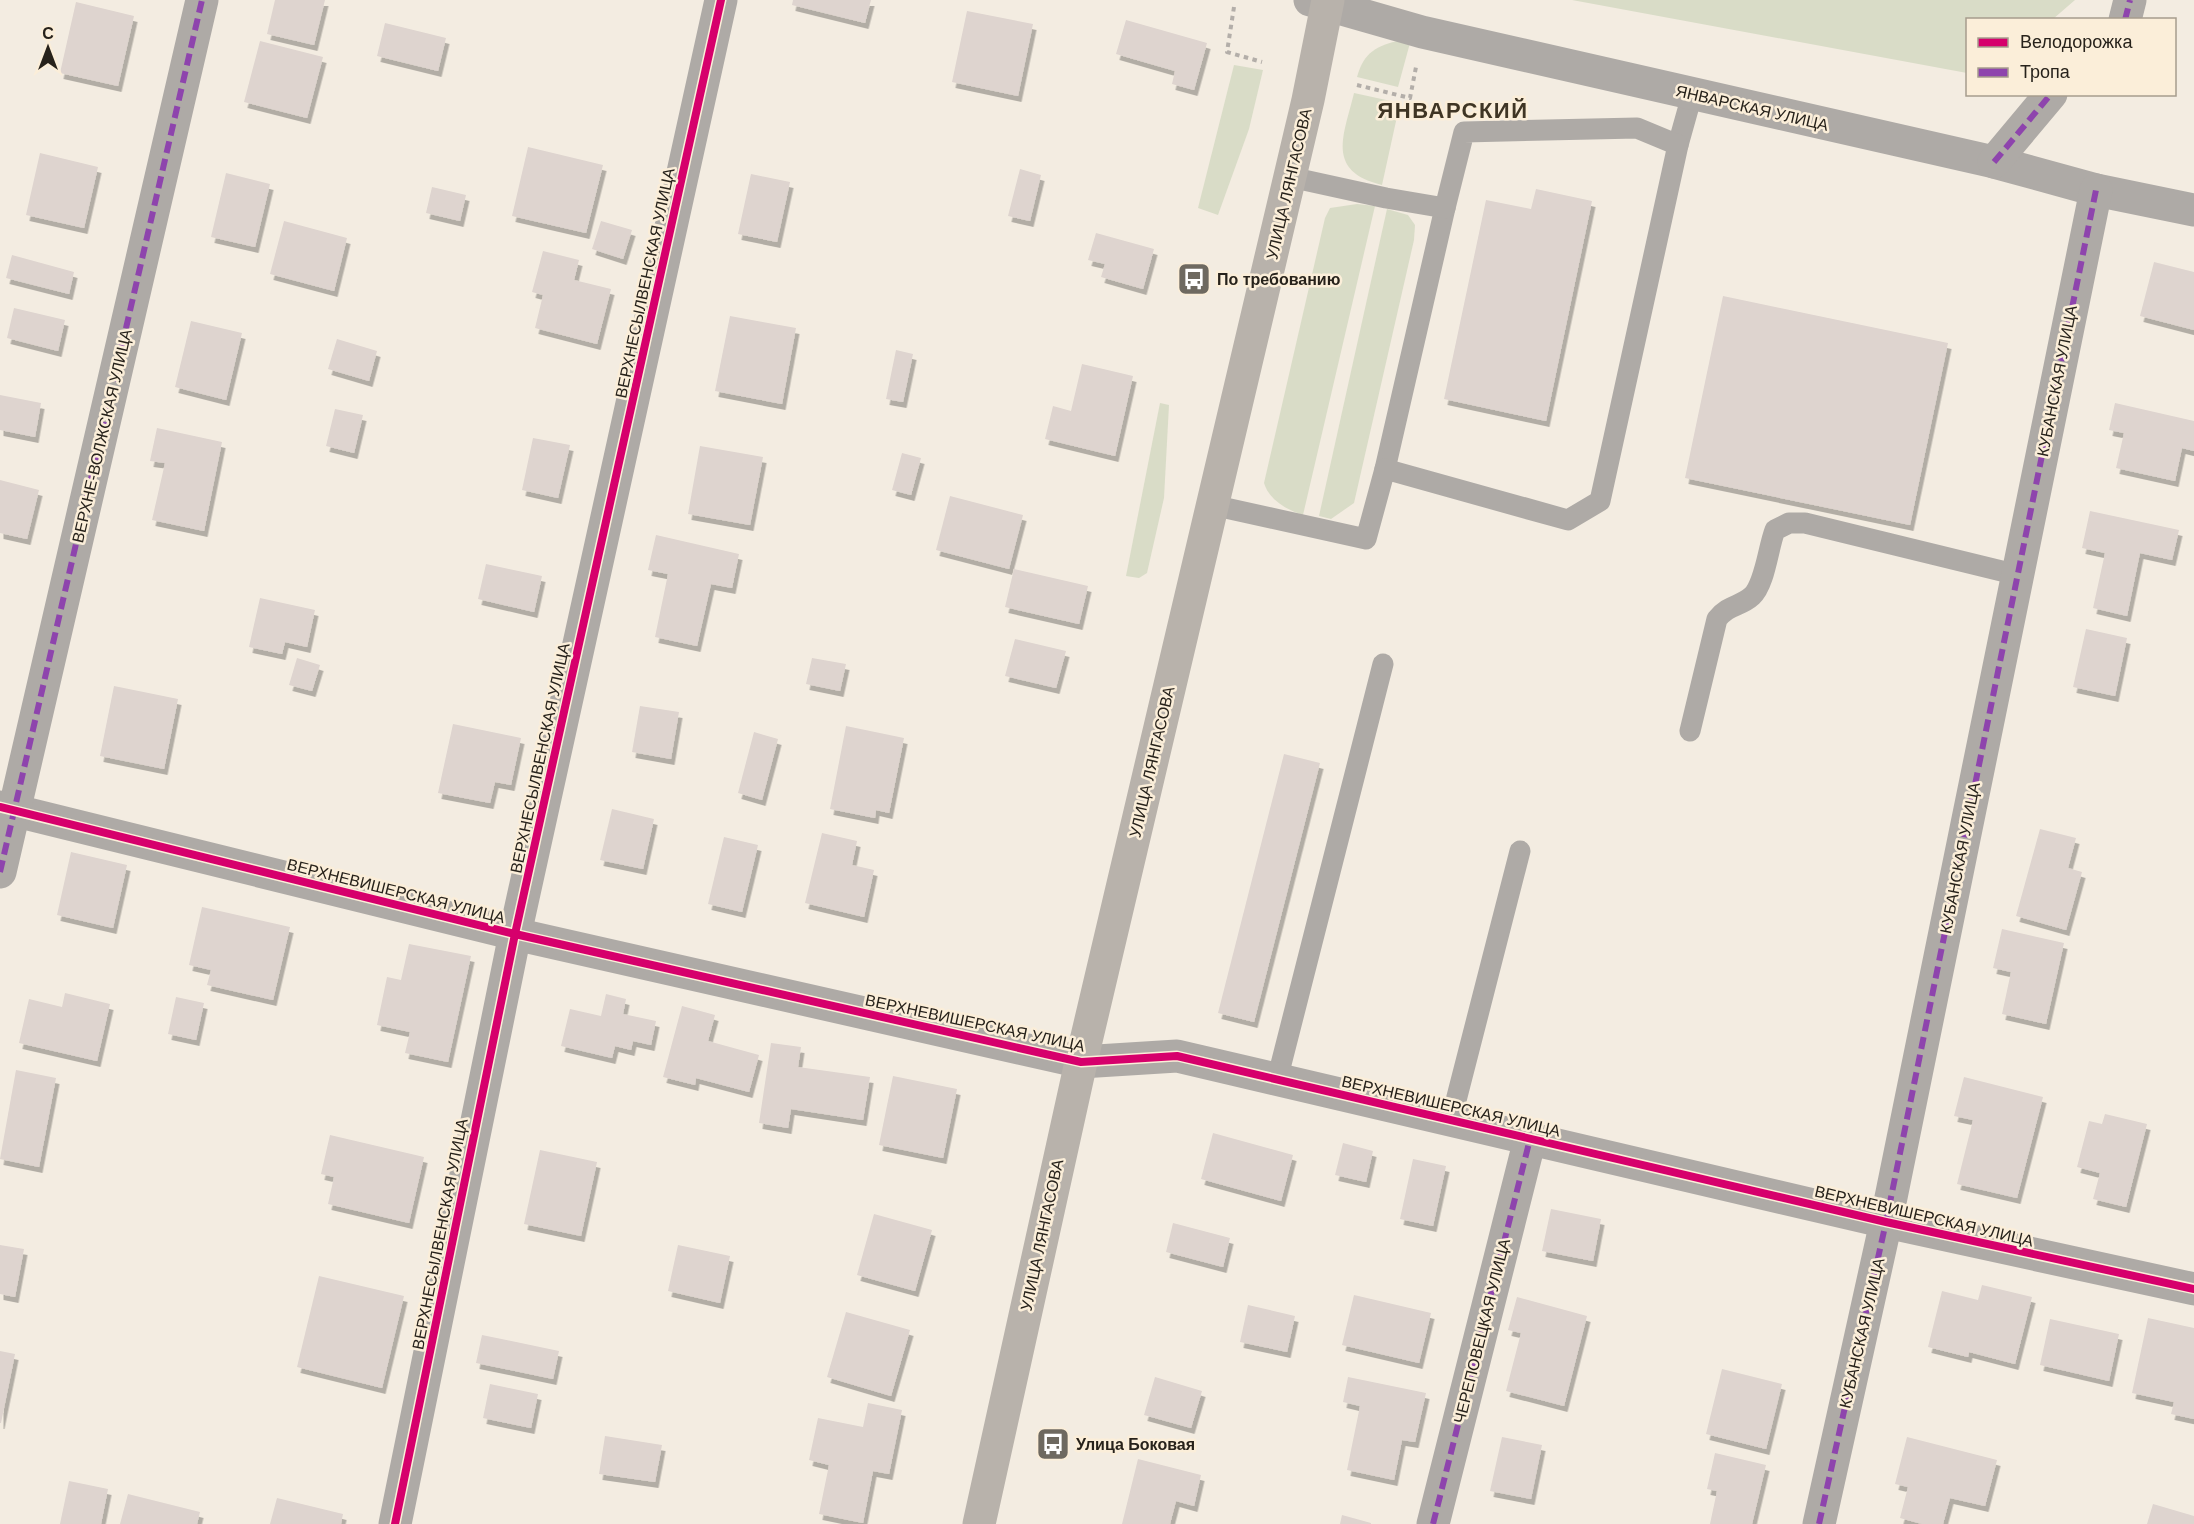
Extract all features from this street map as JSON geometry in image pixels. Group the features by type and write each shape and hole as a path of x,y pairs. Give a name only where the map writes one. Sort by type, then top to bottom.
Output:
{"main road":[{"name":"УЛИЦА ЛЯНГАСОВА","path":"979,1524 1081,1062 1308,100 1322,1"}],"street":[{"name":"ВЕРХНЕ-ВОЛЖСКАЯ УЛИЦА","path":"0,872 8,809 202,0"},
{"name":"ВЕРХНЕСЫЛВЕНСКАЯ УЛИЦА","path":"395,1524 514,934 722,0"},
{"path":"2126,18 2130,0"},
{"name":"ЯНВАРСКАЯ УЛИЦА","path":"1322,1 1422,32 1994,162 2096,190 2194,210"},
{"path":"1994,162 2049,96"},
{"name":"КУБАНСКАЯ УЛИЦА","path":"1819,1524 1887,1222 2096,190"},
{"name":"ВЕРХНЕВИШЕРСКАЯ УЛИЦА","path":"8,809 514,934 1081,1062 1177,1056 1887,1222 2194,1289"},
{"name":"ЧЕРЕПОВЕЦКАЯ УЛИЦА","path":"1433,1524 1530,1139"}],"lane":[{"path":"1385,469 1568,520 1600,501 1678,145 1692,95"},
{"path":"1212,505 1366,539 1385,469 1464,132 1637,128 1678,145"},
{"path":"1290,177 1445,208"},
{"path":"1690,731 1717,618 1725,609 1750,598 1758,590 1775,530 1789,523 1805,524 2018,575"},
{"path":"1277,1080 1383,664"},
{"path":"1451,1120 1520,851"}],"path":[{"path":"1234,8 1227,52 1262,62"},
{"path":"1357,85 1410,98 1417,57"}],"green space":[{"path":"1572,0 2075,0 2054,18 1966,18 1966,73"},
{"path":"1401,40 1410,43 1398,87 1357,77 1363,62 1372,51"},
{"path":"1234,65 1263,70 1249,129 1218,215 1198,208"},
{"path":"1354,93 1400,103 1382,185 1364,179 1352,171 1345,161 1343,137"},
{"path":"1357,204 1375,206 1303,515 1274,499 1264,483 1325,218 1330,208"},
{"path":"1387,209 1408,215 1415,225 1414,240 1354,503 1331,519 1319,516"},
{"path":"1160,403 1169,405 1164,498 1147,573 1139,578 1126,576"}],"building":[{"path":"275,0 325,0 314,45 267,34"},
{"path":"793,0 871,0 865,23 792,5"},
{"path":"76,2 134,16 118,86 60,73"},
{"path":"967,11 1033,24 1018,96 952,82"},
{"path":"1126,20 1207,43 1194,90 1172,84 1175,71 1116,54"},
{"path":"385,23 446,38 438,71 377,56"},
{"path":"260,41 323,57 307,118 244,102"},
{"path":"528,147 603,165 586,233 512,216"},
{"path":"40,153 98,167 84,228 26,215"},
{"path":"1020,169 1041,175 1030,221 1008,216"},
{"path":"226,173 270,184 255,247 211,237"},
{"path":"751,174 790,182 777,242 738,234"},
{"path":"432,187 466,195 460,221 426,213"},
{"path":"1536,189 1592,201 1546,421 1444,399 1486,200 1531,209"},
{"path":"284,221 347,238 334,291 270,274"},
{"path":"601,221 632,230 623,259 592,249"},
{"path":"1096,233 1154,249 1143,289 1101,277 1105,264 1088,260"},
{"path":"543,251 579,260 574,280 611,289 597,344 535,328 543,295 532,292"},
{"path":"12,255 74,272 69,294 6,278"},
{"path":"2154,262 2194,272 2194,330 2140,316"},
{"path":"1723,296 1948,343 1910,525 1685,478"},
{"path":"14,308 65,320 58,351 7,338"},
{"path":"730,316 796,328 782,404 715,391"},
{"path":"191,321 242,333 226,400 175,387"},
{"path":"337,339 377,351 369,381 328,369"},
{"path":"896,350 913,354 903,402 886,399"},
{"path":"1082,364 1133,376 1115,456 1045,439 1053,406 1071,411"},
{"path":"0,395 41,403 35,437 0,430"},
{"path":"2115,403 2194,421 2194,451 2182,448 2175,481 2116,468 2124,433 2109,430"},
{"path":"335,409 363,415 354,453 326,446"},
{"path":"157,428 222,442 204,531 152,520 165,463 150,461"},
{"path":"533,438 570,445 558,498 522,490"},
{"path":"700,446 763,457 750,525 688,514"},
{"path":"902,453 921,458 911,495 892,490"},
{"path":"0,480 39,490 27,539 0,533"},
{"path":"950,496 1023,515 1009,569 936,550"},
{"path":"2090,511 2179,530 2172,560 2140,553 2127,616 2093,608 2105,553 2082,548"},
{"path":"656,535 739,554 732,588 711,584 697,646 655,637 668,574 648,570"},
{"path":"486,564 542,576 534,612 478,599"},
{"path":"1014,569 1088,586 1079,624 1005,607"},
{"path":"260,598 315,610 307,647 285,642 282,654 249,647"},
{"path":"2086,629 2127,638 2115,696 2073,687"},
{"path":"1015,639 1066,651 1056,688 1005,676"},
{"path":"297,658 320,665 312,691 289,685"},
{"path":"812,658 846,664 840,691 806,684"},
{"path":"114,686 178,699 164,769 100,756"},
{"path":"640,706 679,712 671,759 632,752"},
{"path":"453,724 521,738 511,785 495,782 490,803 438,793"},
{"path":"846,726 904,738 889,813 876,810 875,818 830,809"},
{"path":"754,732 778,739 762,800 738,793"},
{"path":"1284,754 1320,763 1254,1022 1218,1013"},
{"path":"612,809 654,819 643,869 600,860"},
{"path":"2040,829 2076,838 2068,868 2082,872 2066,930 2016,916"},
{"path":"822,833 857,841 852,865 874,870 864,917 805,903"},
{"path":"724,837 758,845 742,912 708,904"},
{"path":"71,852 127,865 113,928 57,915"},
{"path":"202,907 290,927 273,1000 207,985 211,970 189,965"},
{"path":"2002,929 2064,943 2046,1024 2002,1014 2011,972 1993,968"},
{"path":"409,944 471,956 448,1062 405,1053 410,1032 377,1025 387,977 401,980"},
{"path":"65,993 110,1004 97,1061 19,1043 29,999 62,1007"},
{"path":"606,994 626,999 623,1014 656,1021 651,1045 633,1041 631,1050 615,1046 612,1058 561,1046 570,1009 601,1016"},
{"path":"176,997 204,1003 196,1040 168,1034"},
{"path":"682,1006 715,1015 708,1041 759,1055 749,1092 696,1078 695,1085 663,1077"},
{"path":"771,1043 801,1047 798,1067 870,1077 863,1120 791,1109 788,1128 759,1123"},
{"path":"16,1070 56,1078 39,1167 0,1159"},
{"path":"893,1076 957,1089 943,1158 879,1145"},
{"path":"1964,1077 2043,1097 2017,1198 1957,1184 1973,1120 1954,1116"},
{"path":"2105,1114 2147,1124 2126,1207 2093,1199 2100,1173 2077,1167 2089,1121 2102,1124"},
{"path":"1213,1133 1293,1155 1281,1201 1201,1179"},
{"path":"330,1135 424,1157 409,1223 328,1204 334,1177 321,1174"},
{"path":"1343,1143 1373,1151 1366,1182 1335,1175"},
{"path":"540,1150 597,1162 581,1236 524,1224"},
{"path":"1413,1159 1446,1166 1433,1226 1400,1219"},
{"path":"1551,1209 1601,1219 1593,1261 1542,1251"},
{"path":"874,1214 932,1230 915,1291 857,1275"},
{"path":"1173,1223 1230,1238 1223,1267 1166,1252"},
{"path":"0,1245 24,1249 15,1297 0,1294"},
{"path":"678,1245 730,1256 720,1303 668,1291"},
{"path":"319,1276 404,1296 382,1388 297,1367"},
{"path":"1982,1285 2032,1297 2015,1364 1969,1352 1968,1357 1928,1347 1942,1291 1978,1300"},
{"path":"1354,1295 1431,1313 1419,1363 1342,1345"},
{"path":"1517,1297 1587,1316 1564,1406 1506,1391 1521,1333 1508,1330"},
{"path":"1248,1305 1295,1316 1287,1352 1240,1342"},
{"path":"846,1312 910,1330 891,1396 827,1377"},
{"path":"2148,1318 2194,1328 2194,1419 2171,1414 2174,1402 2132,1393"},
{"path":"2050,1319 2119,1334 2109,1381 2040,1365"},
{"path":"482,1335 559,1351 553,1379 476,1363"},
{"path":"0,1351 15,1354 1,1423 0,1423"},
{"path":"1722,1369 1782,1384 1766,1449 1706,1434"},
{"path":"1155,1377 1202,1391 1191,1428 1144,1415"},
{"path":"1348,1377 1426,1393 1415,1442 1402,1440 1394,1480 1347,1470 1360,1406 1343,1402"},
{"path":"490,1384 538,1394 531,1428 483,1418"},
{"path":"868,1403 902,1410 889,1474 873,1471 863,1523 819,1514 829,1465 809,1460 818,1418 863,1427"},
{"path":"605,1436 662,1445 655,1482 599,1474"},
{"path":"1502,1437 1542,1445 1531,1499 1490,1491"},
{"path":"1907,1437 1997,1460 1985,1506 1950,1498 1943,1524 1922,1524 1900,1518 1908,1487 1895,1484"},
{"path":"1715,1453 1766,1465 1752,1524 1710,1524 1717,1491 1707,1489"},
{"path":"1138,1459 1201,1475 1194,1506 1176,1501 1170,1524 1122,1524"},
{"path":"69,1481 108,1489 101,1524 60,1524"},
{"path":"128,1494 200,1512 197,1524 120,1524"},
{"path":"277,1498 343,1514 341,1524 270,1524"},
{"path":"2153,1504 2194,1516 2194,1524 2147,1524"},
{"path":"1342,1515 1371,1523 1371,1524 1340,1524"}],"marked path":[{"path":"0,872 202,0"},
{"path":"2126,18 2130,0"},
{"path":"1994,162 2049,96"},
{"path":"1819,1524 1886,1222 2096,190"},
{"path":"1433,1524 1530,1139"}],"cycle path":[{"path":"395,1524 515,934 721,0"},
{"path":"0,807 515,934 1081,1062 1177,1056 1886,1222 2194,1289"}],"place":[{"name":"По требованию","path":"1194,279"},
{"name":"Улица Боковая","path":"1053,1444"}],"district":[{"name":"ЯНВАРСКИЙ","path":"1453,110"}]}
